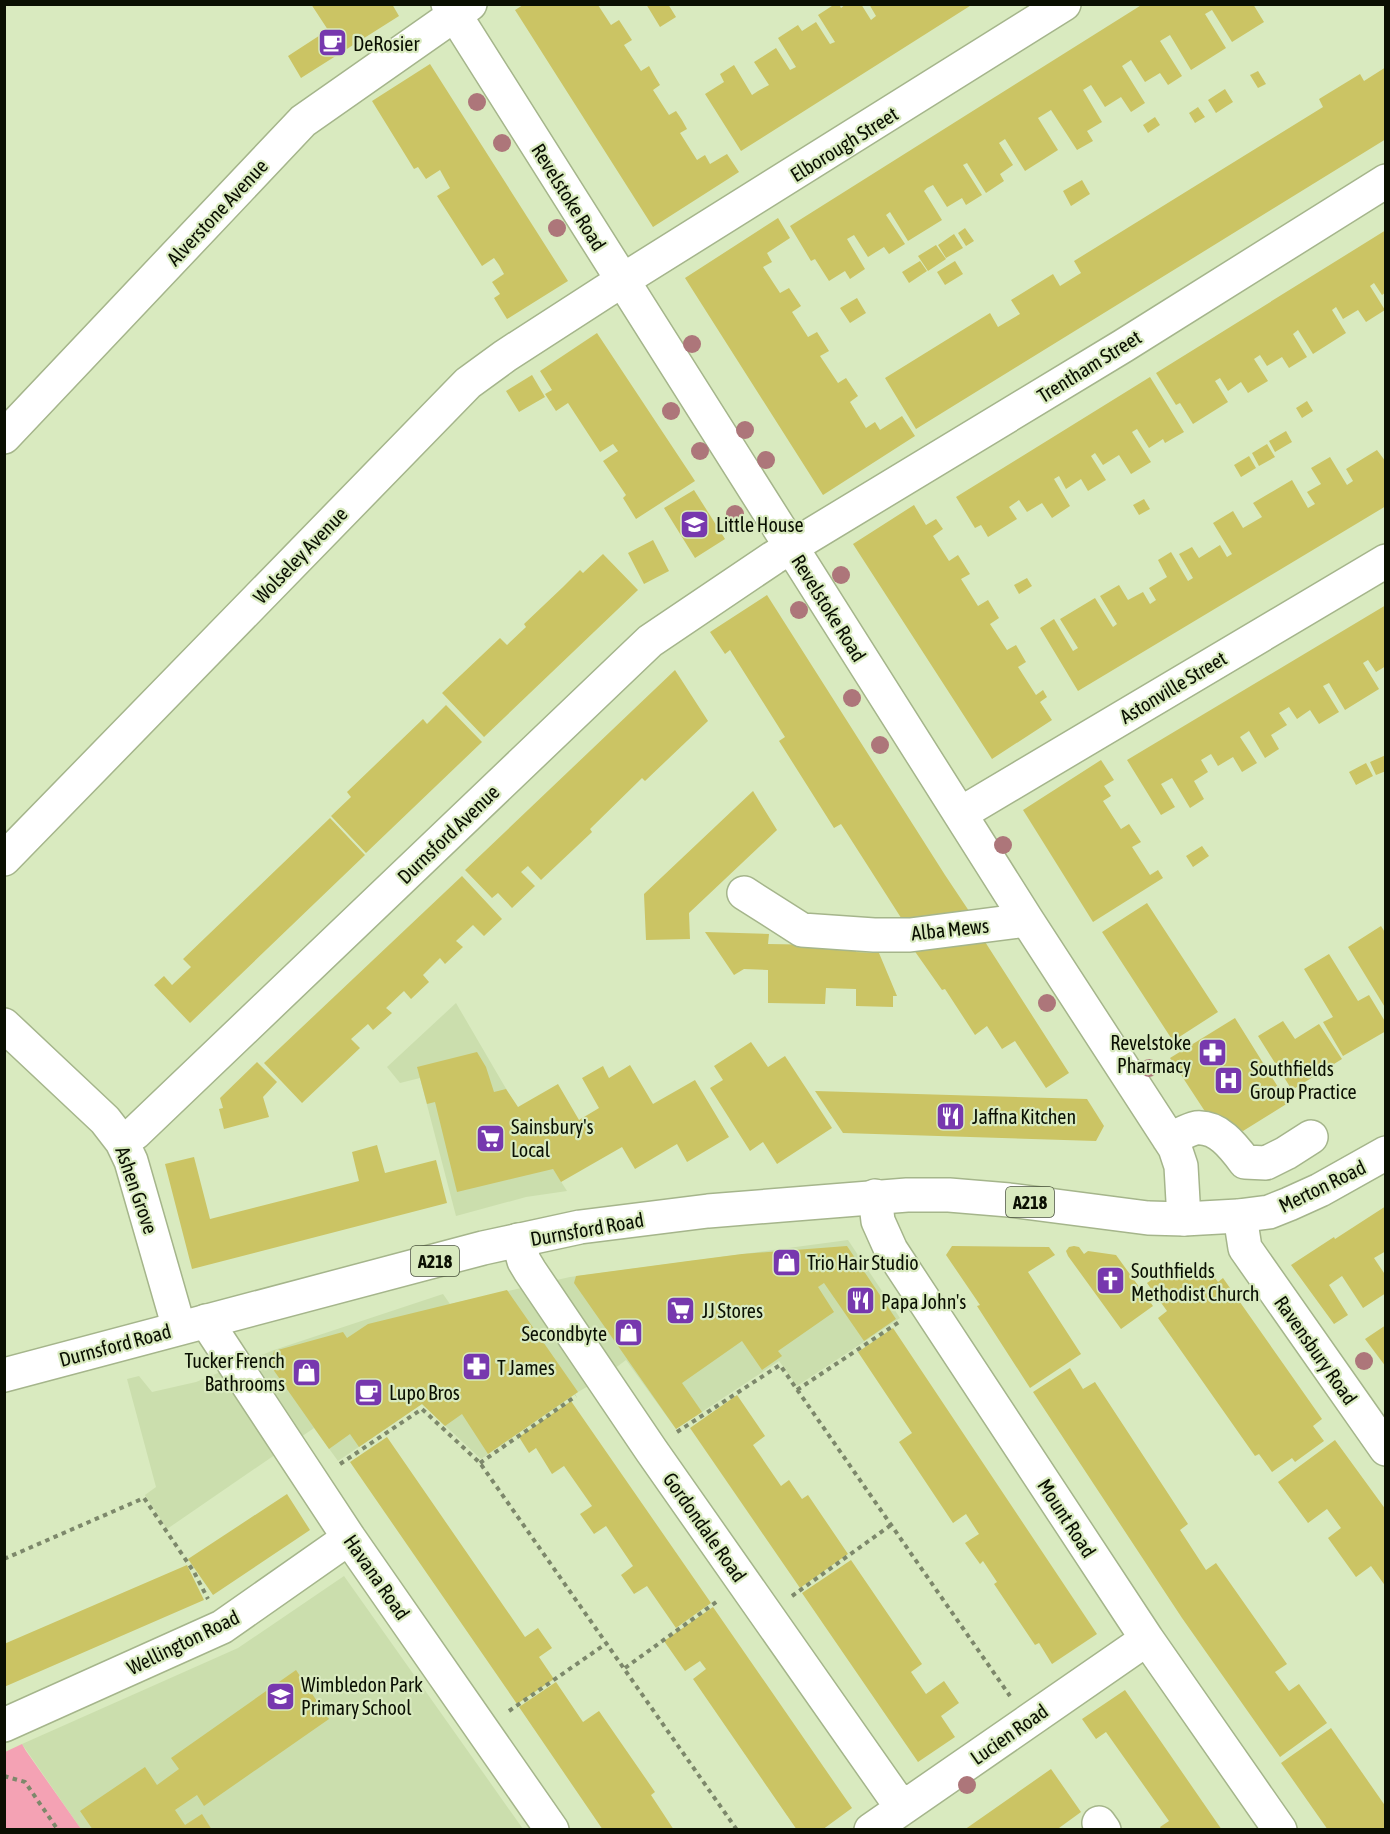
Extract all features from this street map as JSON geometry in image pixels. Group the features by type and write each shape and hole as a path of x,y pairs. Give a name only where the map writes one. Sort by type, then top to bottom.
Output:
{"street":[{"name":"Elborough Street","path":"622,281 1064,4"},
{"name":"Revelstoke Road","path":"457,8 622,281 1027,920 1175,1148 1181,1166 1184,1219"},
{"name":"Alverstone Avenue","path":"4,437 303,121 457,8"},
{"name":"Trentham Street","path":"791,547 1123,346 1386,181"},
{"name":"Wolseley Avenue","path":"4,859 468,383 505,356 622,281"},
{"name":"Durnsford Avenue","path":"122,1142 135,1133 650,641 791,547"},
{"name":"Astonville Street","path":"960,814 1386,561"},
{"name":"Alba Mews","path":"744,893 802,930 909,935 1027,920"},
{"name":"Ashen Grove","path":"4,1025 105,1120 122,1142 192,1325"},
{"path":"1169,1139 1194,1128 1209,1128 1231,1143 1245,1162 1266,1163 1311,1137"},
{"name":"Merton Road","path":"1184,1219 1269,1212 1320,1190 1386,1154"},
{"name":"Durnsford Road","path":"4,1375 518,1240 580,1227 659,1216 875,1196 959,1196 1009,1200 1148,1218 1184,1219"},
{"name":"Mount Road","path":"875,1196 878,1221 891,1250 1147,1639 1280,1830"},
{"name":"Ravensbury Road","path":"1240,1216 1245,1248 1386,1449"},
{"name":"Gordondale Road","path":"518,1240 524,1261 602,1378 902,1808"},
{"name":"Havana Road","path":"192,1325 313,1482 349,1538 552,1830"},
{"name":"Wellington Road","path":"4,1725 222,1627 349,1538"},
{"name":"Lucien Road","path":"871,1830 1147,1639"}],"path":[{"path":"797,1390 927,1303"},
{"path":"651,1450 780,1365 1028,1721"},
{"path":"480,1463 602,1378"},
{"path":"313,1482 422,1409 480,1463 737,1830"},
{"path":"4,1559 144,1498 194,1572 222,1627"},
{"path":"766,1615 891,1525"},
{"path":"624,1668 744,1583"},
{"path":"483,1730 607,1643"},
{"path":"5,1776 25,1782 58,1830"}],"shaded area":[{"name":"Sainsbury's Local","path":"456,1003 567,1191 526,1197 456,1216 420,1078 400,1083 387,1067"},
{"path":"848,1240 900,1318 797,1386 779,1361 676,1429 626,1360 481,1459 422,1404 338,1461 314,1428 167,1529 145,1495 156,1487 127,1379 139,1376 152,1392 196,1382 274,1350 443,1294 450,1304 570,1277"},
{"name":"Wimbledon Park Primary School","path":"344,1576 523,1829 81,1829 22,1744 238,1648"},
{"path":"22,1744 81,1829 5,1829 5,1752"}],"building":[{"name":"DeRosier","path":"311,4 392,4 399,16 301,78 288,56 328,30"},
{"path":"646,4 668,4 676,17 660,27"},
{"path":"835,4 839,4 841,8 846,4 861,4 871,20 876,16 869,4 973,4 741,151 705,94 724,82 720,74 734,65 752,95 769,85 754,62 776,48 790,70 796,67 778,38 798,25 802,31 816,22 830,44 835,42 818,15"},
{"path":"1143,4 1253,4 1264,22 1232,42 1212,10 1205,14 1226,48 1191,70 1170,35 1160,41 1182,76 1168,85 1160,73 1145,82 1131,60 1122,66 1145,103 1131,112 1121,97 1105,107 1091,85 1083,90 1102,122 1087,131 1093,141 1077,150 1051,110 1038,118 1058,150 1025,171 1005,139 999,143 1013,165 1000,174 1004,181 986,193 967,163 963,165 982,195 966,205 962,198 947,207 933,185 927,188 924,191 942,220 908,241 890,212 886,215 905,244 889,254 884,247 868,257 854,235 847,239 865,269 850,279 845,271 829,281 815,259 811,261 790,226"},
{"path":"523,5 598,5 611,25 619,20 632,40 624,45 641,71 649,66 660,85 653,90 669,115 676,111 682,120 687,129 680,133 697,160 705,155 710,164 727,154 739,172 653,227 515,10"},
{"path":"430,64 568,281 507,319 494,298 500,294 492,282 504,274 499,265 494,258 482,266 437,196 450,188 440,170 426,179 418,167 414,169 372,101"},
{"path":"1386,67 1386,139 916,429 885,378 990,313 998,327 1020,314 1011,300 1053,274 1060,286 1081,273 1074,261 1323,107 1319,99 1360,74 1364,81"},
{"path":"1258,71 1266,84 1258,88 1250,75"},
{"path":"1225,89 1233,102 1216,113 1208,100"},
{"path":"1198,107 1205,117 1195,123 1189,113"},
{"path":"1155,117 1160,125 1148,133 1143,125"},
{"path":"1082,180 1090,194 1071,206 1063,191"},
{"path":"778,218 790,238 767,253 772,262 763,267 780,293 789,288 801,306 792,312 808,337 817,332 829,351 820,356 838,383 846,378 858,396 850,402 866,428 875,422 880,430 902,416 915,436 823,495 685,278"},
{"path":"965,228 974,241 966,246 958,233"},
{"path":"1386,230 1386,292 1382,295 1374,283 1370,286 1385,310 1366,322 1358,310 1343,319 1336,307 1332,310 1346,333 1313,354 1298,330 1293,334 1307,357 1289,368 1282,357 1267,366 1260,355 1254,359 1268,381 1248,393 1241,382 1228,391 1220,378 1215,381 1228,402 1193,424 1180,403 1176,405 1156,373"},
{"path":"954,234 963,248 946,258 938,245"},
{"path":"936,245 946,259 928,271 918,256"},
{"path":"920,261 927,271 909,283 902,272"},
{"path":"955,261 963,274 945,285 937,272"},
{"path":"857,298 866,313 850,323 840,308"},
{"path":"597,333 695,481 636,519 623,498 626,495 603,461 618,451 613,444 600,452 568,403 556,411 545,394 552,390 540,371"},
{"path":"532,375 545,397 519,412 506,391"},
{"path":"1150,377 1184,432 1165,443 1163,439 1149,448 1137,429 1132,432 1151,462 1131,474 1119,455 1103,465 1095,453 1091,456 1106,480 1088,491 1081,479 1066,489 1059,476 1054,479 1070,506 1052,518 1042,503 1027,512 1019,500 1009,507 1017,519 988,537 981,525 975,528 956,497"},
{"path":"1307,401 1313,411 1302,418 1296,408"},
{"path":"1286,431 1292,442 1275,452 1269,441"},
{"path":"1267,444 1275,457 1259,466 1252,453"},
{"path":"1377,450 1386,462 1386,506 1078,691 1040,628 1054,619 1073,651 1078,648 1060,619 1095,598 1113,627 1117,624 1100,596 1119,585 1128,600 1143,592 1150,604 1156,600 1149,588 1167,577 1158,560 1171,552 1188,581 1193,578 1179,554 1192,547 1199,558 1220,545 1227,557 1232,554 1213,523 1233,511 1243,528 1262,517 1253,503 1292,480 1308,508 1315,504 1307,492 1321,484 1311,468 1330,457 1347,485 1353,481 1346,469"},
{"path":"1249,456 1256,468 1241,477 1234,465"},
{"name":"Little House","path":"694,490 725,539 695,558 664,508"},
{"path":"1144,499 1150,509 1139,515 1133,505"},
{"path":"914,505 926,525 936,519 943,529 933,536 949,561 958,555 970,574 961,579 978,606 988,600 999,618 990,624 1007,650 1016,645 1026,662 1018,667 1036,695 1043,690 1047,697 1040,702 1052,720 992,759 853,544"},
{"path":"653,540 669,571 644,584 628,553"},
{"path":"603,554 638,590 484,737 442,693 500,638 507,645 526,627 524,624 580,570 583,573"},
{"path":"1027,578 1032,586 1019,594 1014,585"},
{"path":"767,595 973,917 905,924 841,824 834,828 779,741 785,737 730,650 725,654 710,632"},
{"path":"1386,605 1386,666 1376,672 1368,660 1363,663 1379,689 1345,710 1329,683 1323,686 1339,712 1319,724 1310,710 1297,719 1289,707 1279,713 1287,725 1271,735 1279,749 1265,758 1249,731 1240,737 1257,763 1242,772 1233,757 1218,766 1211,754 1201,760 1208,772 1194,781 1204,799 1190,808 1172,778 1161,784 1175,807 1161,815 1127,760"},
{"path":"675,670 708,721 645,781 642,778 590,829 592,832 541,880 528,866 521,872 535,886 512,908 498,893 492,898 465,870"},
{"path":"446,705 482,742 366,853 331,816 351,797 347,792 423,719 427,724"},
{"path":"1386,755 1386,771 1376,775 1370,762"},
{"path":"1101,760 1114,780 1104,786 1111,796 1103,801 1121,829 1129,824 1141,842 1132,847 1150,875 1158,870 1163,878 1093,922 1023,810"},
{"path":"1366,763 1373,776 1356,785 1349,772"},
{"path":"753,791 777,830 689,913 690,939 646,940 644,894"},
{"path":"330,818 365,855 190,1023 154,985 164,976 172,985 191,967 183,959"},
{"path":"1202,846 1209,856 1193,867 1186,856"},
{"path":"462,876 502,919 484,936 473,925 456,941 463,947 445,964 440,958 423,975 429,982 411,999 404,991 386,1008 392,1013 373,1030 368,1024 351,1039 360,1048 302,1103 264,1063"},
{"path":"1147,903 1218,1012 1173,1041 1102,932"},
{"path":"1381,926 1386,934 1386,1009 1348,947"},
{"path":"705,932 769,934 768,944 827,945 857,948 856,952 879,953 897,996 893,996 893,1007 856,1006 856,989 826,988 825,1004 768,1003 768,970 744,969 734,975"},
{"path":"980,934 1069,1073 1046,1088 1015,1041 1002,1049 987,1026 975,1035 945,989 942,990 909,943"},
{"path":"1329,954 1358,1001 1369,995 1386,1023 1386,1031 1343,1056 1323,1022 1333,1017 1304,969"},
{"name":"Southfields Group Practice","path":"1235,1018 1288,1103 1243,1131 1206,1113 1170,1058"},
{"path":"1283,1021 1295,1039 1319,1024 1342,1059 1292,1090 1258,1036"},
{"path":"751,1042 768,1067 785,1056 832,1128 777,1164 763,1142 750,1151 710,1088 723,1080 714,1066"},
{"path":"477,1052 486,1067 494,1092 506,1089 518,1107 558,1084 579,1120 599,1108 582,1078 603,1066 609,1078 630,1065 653,1104 695,1080 729,1137 687,1162 677,1144 635,1169 622,1147 561,1182 553,1169 457,1192 435,1102 427,1104 417,1067"},
{"path":"257,1062 277,1082 263,1097 269,1117 224,1129 219,1109 223,1108 220,1098"},
{"path":"815,1091 1087,1099 1104,1126 1096,1141 843,1133"},
{"path":"377,1145 385,1173 436,1160 447,1203 192,1269 165,1164 194,1157 210,1219 359,1181 352,1152"},
{"path":"1386,1206 1386,1251 1374,1258 1386,1276 1386,1293 1363,1308 1342,1276 1329,1285 1348,1315 1334,1324 1291,1265"},
{"path":"847,1246 896,1319 864,1341 824,1283 818,1287 834,1312 778,1351 782,1356 762,1370 742,1341 682,1383 702,1412 676,1429 574,1283 576,1276 742,1254"},
{"path":"952,1246 1049,1247 1055,1255 1028,1272 1081,1354 1030,1388 977,1306 980,1305 946,1255"},
{"name":"Southfields Methodist Church","path":"1069,1247 1079,1247 1084,1254 1088,1251 1116,1255 1153,1306 1121,1329 1068,1256 1066,1251"},
{"path":"1205,1264 1218,1282 1223,1278 1322,1419 1313,1426 1324,1441 1295,1462 1292,1458 1272,1472 1259,1454 1255,1456 1158,1318 1167,1311 1147,1283 1173,1265 1178,1271 1187,1266 1192,1274"},
{"path":"507,1290 578,1392 488,1454 462,1414 445,1426 422,1404 359,1447 350,1434 329,1449 270,1365 274,1351 343,1332 347,1338 368,1324"},
{"path":"1386,1325 1386,1367 1365,1339"},
{"path":"893,1328 1097,1634 1052,1664 1039,1643 1035,1645 994,1584 997,1582 983,1561 980,1564 965,1543 979,1534 966,1514 953,1523 899,1442 912,1433 858,1352"},
{"path":"1070,1368 1083,1389 1095,1382 1188,1524 1180,1530 1206,1570 1216,1563 1287,1664 1275,1672 1289,1691 1299,1684 1327,1723 1280,1757 1182,1618 1033,1392"},
{"path":"737,1395 765,1436 753,1445 781,1486 789,1480 802,1499 808,1495 848,1554 800,1588 690,1428"},
{"path":"571,1401 711,1603 676,1628 647,1586 634,1594 621,1575 633,1566 606,1526 594,1534 580,1514 592,1506 564,1466 552,1474 536,1448 529,1453 519,1437"},
{"path":"387,1437 525,1637 538,1628 552,1648 539,1657 554,1679 517,1704 350,1462"},
{"path":"1335,1440 1386,1510 1386,1587 1371,1566 1356,1577 1328,1538 1341,1528 1327,1509 1308,1523 1278,1482"},
{"path":"287,1494 310,1530 213,1595 188,1559"},
{"path":"851,1560 922,1664 911,1672 926,1694 944,1681 959,1703 941,1716 955,1737 918,1762 802,1593"},
{"path":"187,1565 204,1600 4,1687 4,1644"},
{"path":"713,1607 852,1808 822,1830 797,1830 693,1679 706,1669 700,1661 685,1671 664,1641"},
{"path":"296,1670 329,1719 204,1806 197,1795 175,1810 185,1825 202,1814 212,1830 93,1830 80,1811 145,1767 157,1785 179,1769 171,1758"},
{"path":"556,1682 583,1722 599,1711 655,1792 651,1795 674,1830 603,1830 519,1707"},
{"path":"1125,1690 1222,1830 1162,1830 1160,1827 1169,1821 1106,1732 1096,1739 1082,1719"},
{"path":"1331,1728 1386,1807 1386,1830 1328,1830 1281,1763"},
{"path":"1051,1769 1081,1812 1059,1828 964,1830"}],"place":[{"name":"DeRosier","path":"332,43"},
{"name":"Little House","path":"695,524"},
{"name":"Revelstoke Pharmacy","path":"1212,1053"},
{"name":"Southfields Group Practice","path":"1229,1080"},
{"name":"Jaffna Kitchen","path":"951,1116"},
{"name":"Sainsbury's Local","path":"490,1138"},
{"name":"Trio Hair Studio","path":"786,1262"},
{"name":"Southfields Methodist Church","path":"1110,1281"},
{"name":"Papa John's","path":"860,1301"},
{"name":"JJ Stores","path":"681,1310"},
{"name":"Secondbyte","path":"628,1333"},
{"name":"T James","path":"476,1367"},
{"name":"Tucker French Bathrooms","path":"306,1372"},
{"name":"Lupo Bros","path":"368,1392"},
{"name":"Wimbledon Park Primary School","path":"280,1696"}]}
